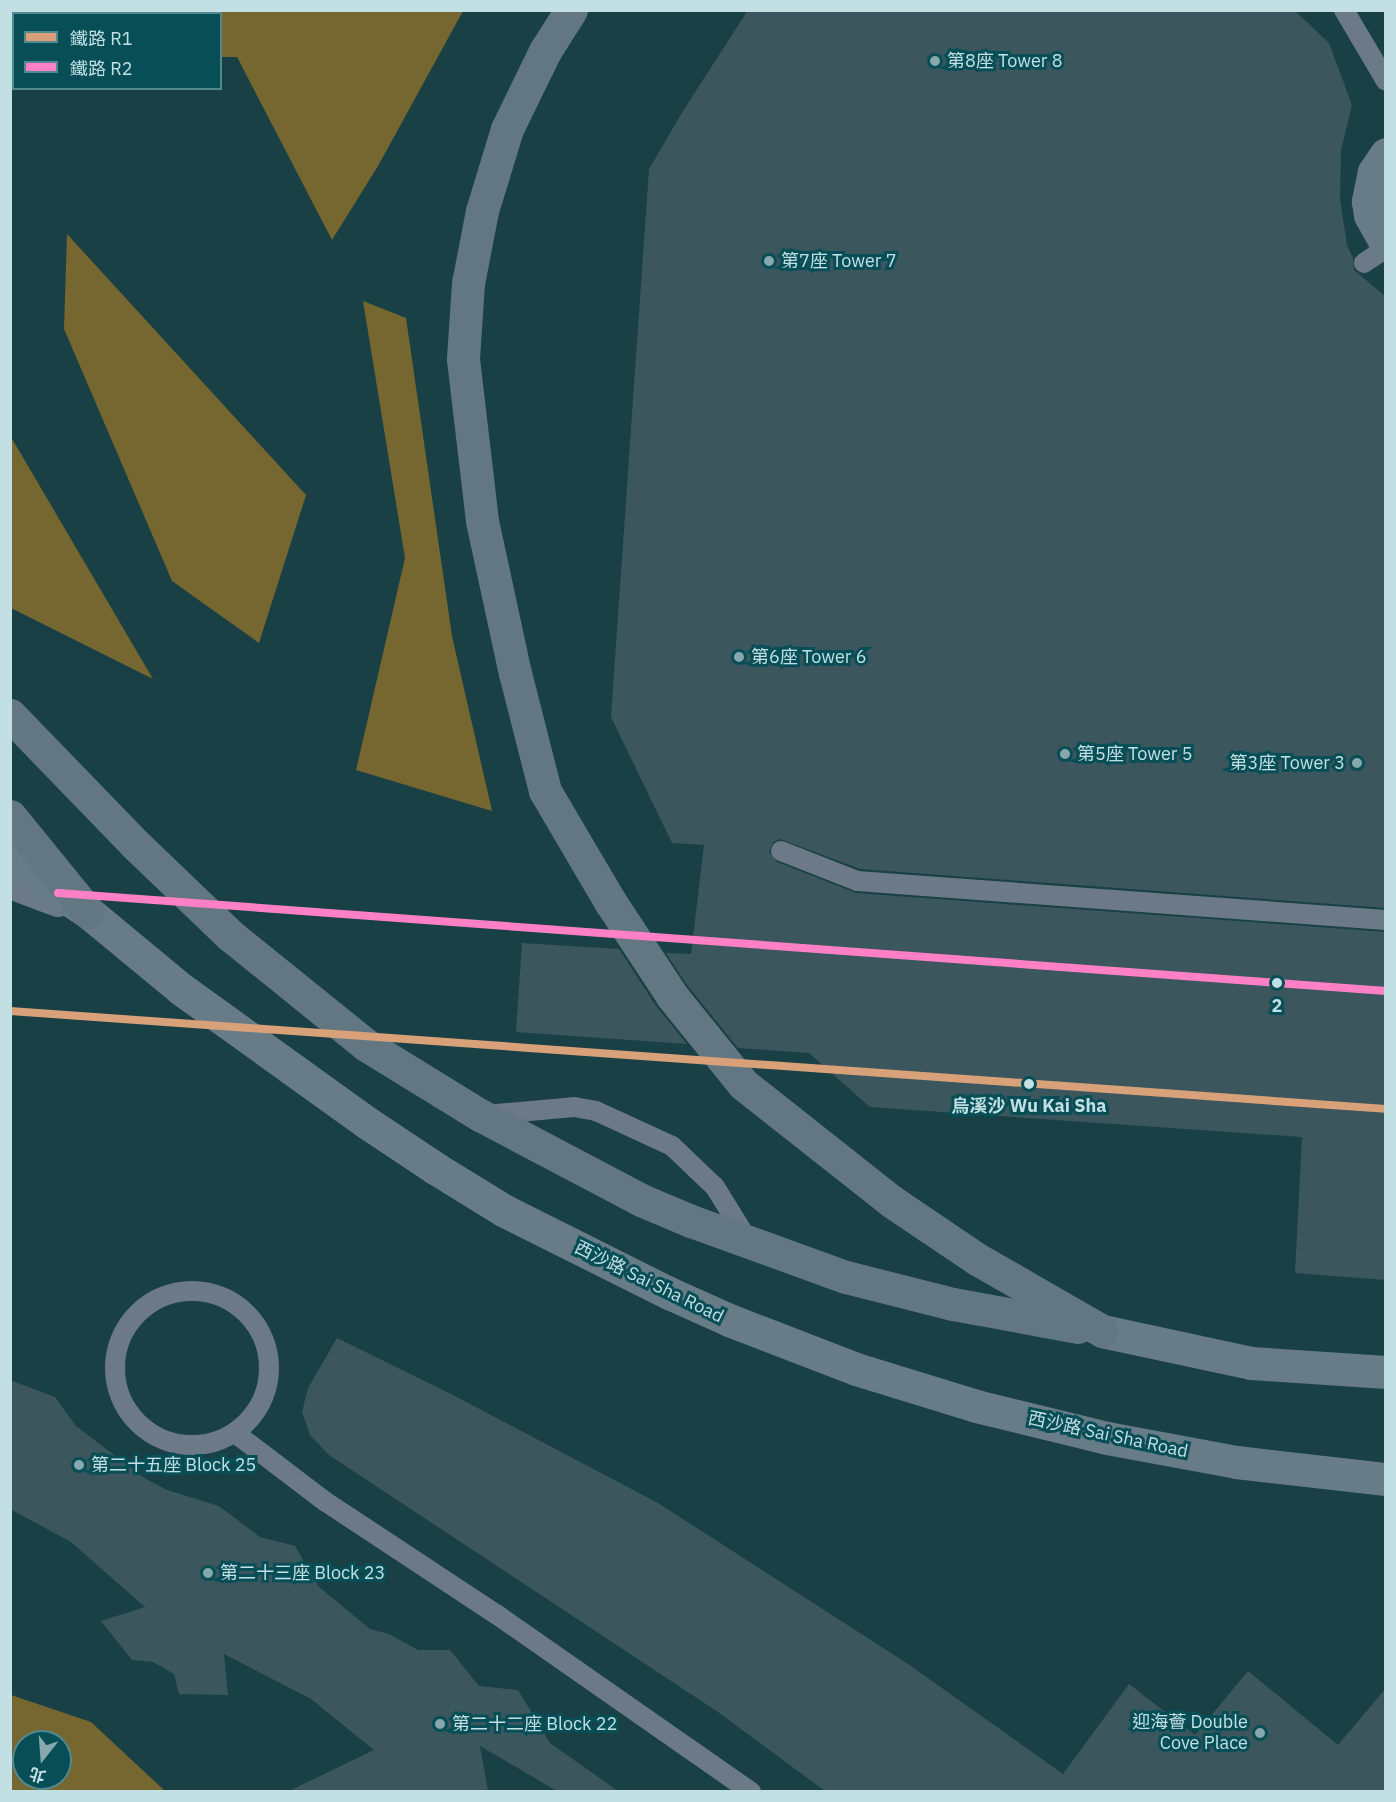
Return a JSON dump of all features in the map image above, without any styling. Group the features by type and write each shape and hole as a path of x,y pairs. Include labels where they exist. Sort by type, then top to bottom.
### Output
{"main road":[{"path":"571,10 545,51 507,129 483,211 468,284 463,359 482,521 514,673 545,792 610,903 672,996 743,1084 891,1201 977,1259 1102,1331"},
{"path":"1375,253 1360,219 1374,172 1386,154"},
{"path":"10,715 137,846 231,936 366,1045 480,1115 641,1200 750,1243 846,1277 953,1304 1102,1331 1251,1363 1386,1372"},
{"path":"10,816 88,912"},
{"name":"西沙路 Sai Sha Road","path":"10,861 88,912 181,989 369,1125 435,1168 503,1210 729,1320 856,1369 1008,1414 1107,1438 1236,1461 1386,1479"}],"street":[{"path":"10,882 88,912"}],"lane":[{"path":"1344,10 1386,81"},
{"path":"1375,253 1386,248"},
{"path":"781,851 857,881 1386,920"},
{"path":"480,1115 574,1107 596,1111 672,1146 715,1187 750,1243"},
{"path":"184,1290 210,1292 234,1302 253,1319 266,1342 270,1367 267,1392 254,1415 235,1433 212,1443 186,1445 162,1439 140,1425 130,1412 116,1382 115,1356 123,1332 138,1311 159,1297 184,1290"},
{"path":"235,1433 326,1502 506,1620 751,1791"}],"shaded area":[{"path":"11,10 463,11 378,166 332,240 237,57 222,57 222,12 12,12 11,49"},
{"path":"67,234 306,495 259,643 172,581 64,329"},
{"path":"363,301 406,318 452,636 492,811 356,770 405,558"},
{"path":"11,437 153,679 11,608"},
{"path":"11,1695 91,1722 165,1791 11,1791"}],"building":[{"path":"748,10 1294,10 1329,43 1352,105 1341,150 1340,199 1347,245 1353,258 1354,270 1386,297 1386,908 860,869 780,839 773,842 769,852 777,862 856,893 1386,932 1386,1280 1295,1273 1302,1137 870,1107 809,1053 738,1048 687,985 666,953 691,954 704,845 672,843 611,717 649,169"},
{"path":"522,943 619,949 656,1006 687,1044 516,1032"},
{"path":"337,1338 449,1393 658,1503 908,1664 1063,1774 1129,1684 1195,1735 1248,1671 1338,1745 1386,1688 1386,1791 825,1791 718,1712 329,1455 310,1435 302,1412 308,1388"},
{"path":"10,1380 55,1397 76,1426 146,1479 167,1490 219,1506 260,1537 295,1546 319,1587 370,1629 389,1634 418,1650 450,1650 479,1686 518,1690 550,1743 618,1791 557,1791 480,1746 488,1791 289,1791 374,1750 311,1699 224,1654 228,1695 179,1694 174,1674 153,1662 132,1660 101,1621 145,1607 71,1542 10,1509"}],"railway":[{"path":"58,893 1374,990"},
{"path":"10,1011 1364,1107"}],"rail line":[{"name":"R2","path":"58,893 1386,991"},
{"name":"R1","path":"10,1011 1386,1109"}],"place":[{"name":"第8座 Tower 8","path":"935,61"},
{"name":"第7座 Tower 7","path":"769,261"},
{"name":"第6座 Tower 6","path":"739,657"},
{"name":"第5座 Tower 5","path":"1065,754"},
{"name":"第3座 Tower 3","path":"1357,763"},
{"name":"2","path":"1277,983"},
{"name":"烏溪沙 Wu Kai Sha","path":"1029,1084"},
{"name":"第二十五座 Block 25","path":"79,1465"},
{"name":"第二十三座 Block 23","path":"208,1573"},
{"name":"第二十二座 Block 22","path":"440,1724"},
{"name":"迎海薈 Double Cove Place","path":"1260,1733"}]}
